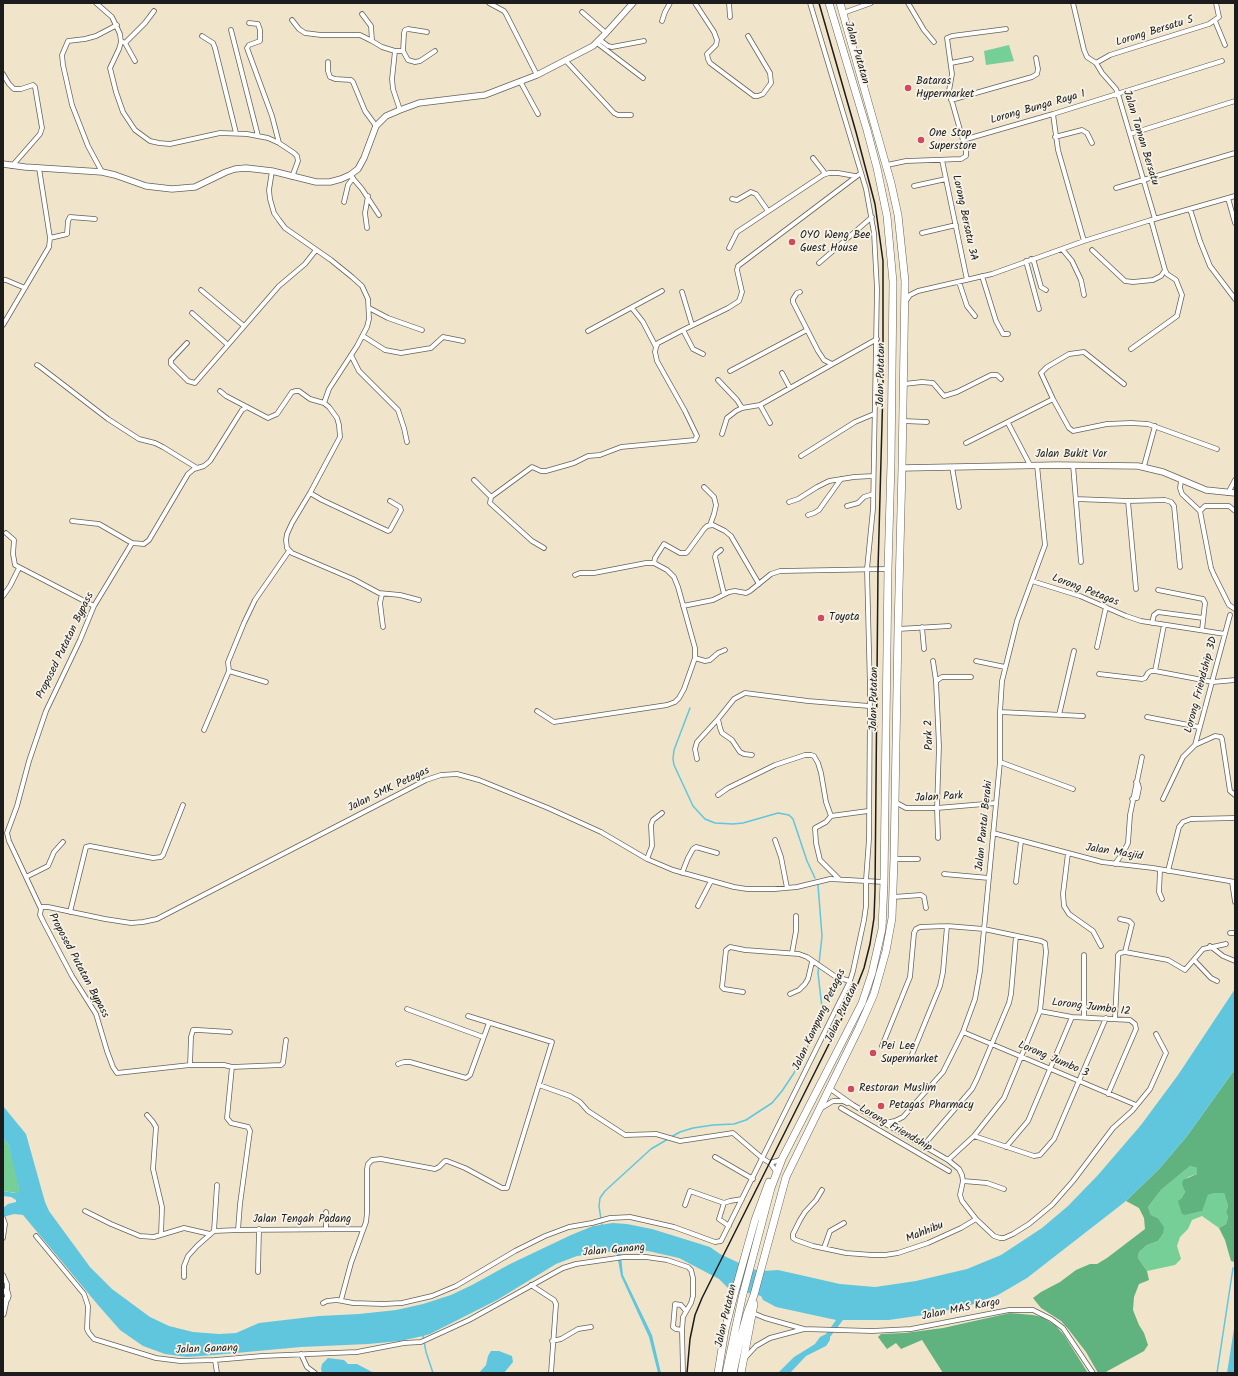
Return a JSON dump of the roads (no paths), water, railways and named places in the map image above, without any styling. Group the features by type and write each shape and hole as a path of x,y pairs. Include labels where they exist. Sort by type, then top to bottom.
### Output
{"highway":[{"name":"Jalan Putatan","path":"733,1373 735,1345 742,1298 758,1221 786,1151 851,1025 866,992 878,950 882,929 894,304 886,208 868,130 829,3"},
{"name":"Jalan Putatan","path":"726,1373 754,1295 786,1177 859,1028 874,994 886,951 892,918 905,281 898,215 887,165 840,3"},
{"path":"836,25 843,14"},
{"path":"891,254 902,252"},
{"path":"891,463 902,465"},
{"path":"888,593 898,592"},
{"path":"718,1373 725,1330 734,1295 758,1221 763,1195 786,1151"},
{"path":"741,1373 753,1313 754,1295"}],"main road":[{"path":"3,164 12,166 102,172 146,186 180,189 195,187 236,169 246,168 272,171 316,182 352,176 364,158 376,126 386,116 419,103 485,95 566,61 582,53 598,41 633,3"},
{"name":"Jalan Bukit Vor","path":"902,465 952,467 1030,465 1144,466 1163,472 1181,481 1206,490 1235,493"},
{"path":"3,1314 5,1301 8,1298 5,1292"}],"street":[{"path":"96,3 112,18 117,25 123,42 135,62"},
{"path":"489,3 504,11 537,74"},
{"path":"662,22 670,3"},
{"path":"695,3 714,32 717,40 716,45 707,54 710,64 754,96 758,96 763,94 771,83 770,73 748,36"},
{"path":"729,3 730,18"},
{"name":"Jalan Kampung Petagas","path":"341,1300 344,1302 377,1305 402,1303 432,1296 456,1286 534,1241 563,1229 607,1219 630,1217 674,1227 718,1242 723,1238 850,981 866,906 869,839 867,569 873,494 877,284 876,251 872,217 861,173 810,3"},
{"path":"843,14 871,3"},
{"path":"908,3 924,30 934,42"},
{"name":"Jalan Taman Bersatu","path":"1073,3 1087,57 1096,63 1102,73 1116,89 1118,94 1144,180 1165,270"},
{"path":"1216,3 1217,19 1225,45"},
{"path":"154,11 145,23 123,42 110,68 123,112 135,130 150,141 159,144 170,144 220,133 236,133 268,138 279,143 297,156 298,161 292,177"},
{"path":"582,12 606,33"},
{"path":"362,14 371,26 372,41"},
{"name":"Lorong Bersatu 5","path":"1096,63 1110,55 1184,33 1217,19"},
{"path":"292,20 299,29 305,33 321,35 360,35 382,47 395,51 404,51"},
{"path":"248,23 258,24 260,30 260,41 249,45 247,48 272,116 279,143"},
{"path":"102,172 88,146 72,105 62,55 68,42 96,36 117,25"},
{"path":"427,32 408,29 405,30 404,51 408,60 415,62 420,61 435,51"},
{"path":"887,165 906,161 962,159 966,156 949,91 952,74 947,38 952,36 1006,29"},
{"path":"231,30 258,136"},
{"path":"202,36 213,42 236,133"},
{"path":"598,41 612,47 644,41"},
{"path":"598,41 643,78"},
{"path":"395,51 393,89 400,110"},
{"path":"951,100 1032,77 1037,74 1038,69 1036,58"},
{"path":"951,64 971,59"},
{"path":"566,61 614,113 618,115 631,115"},
{"name":"Lorong Bunga Raya 1","path":"963,140 1053,114 1222,61"},
{"path":"328,62 330,77 335,79 351,80 353,82 365,111 376,126"},
{"path":"3,74 14,89 21,89 33,85 35,87 42,128 40,134 12,166"},
{"path":"520,81 538,114"},
{"path":"1130,134 1235,101"},
{"path":"1053,114 1055,137 1084,241"},
{"path":"1055,137 1082,130 1087,133 1092,143"},
{"path":"1116,188 1235,152"},
{"path":"813,158 824,172 823,175"},
{"name":"Lorong Bersatu 3A","path":"942,160 967,280"},
{"path":"3,326 49,247 50,238 40,168"},
{"path":"272,171 269,190 270,199 274,213 285,228 331,260 362,286 368,299 369,308 367,327 351,356 329,389 324,403"},
{"path":"729,248 737,232 823,175 838,173 855,176"},
{"path":"544,548 532,541 490,503 491,497 532,467 541,471 546,471 574,463 588,456 600,455 621,447 695,440 697,436 657,361 655,352 656,346 658,343 739,301 742,292 737,270 738,266 855,176 861,173"},
{"path":"344,202 352,176 368,196 379,215"},
{"path":"914,186 946,179"},
{"path":"732,199 737,200 751,192 756,194 768,211"},
{"path":"367,228 364,213 368,196"},
{"path":"905,303 910,295 918,291 992,274 1084,241 1235,196"},
{"path":"1228,198 1235,223"},
{"path":"1190,209 1210,266 1235,299"},
{"path":"820,263 872,217"},
{"path":"50,238 67,234 68,221 70,218 95,220"},
{"path":"922,233 956,226"},
{"path":"1062,249 1072,261 1081,280 1084,295"},
{"path":"187,343 170,363 188,381 195,383 279,286 305,264 316,250"},
{"path":"1092,250 1126,281 1133,282 1153,280 1161,276 1165,270 1176,280 1182,295 1177,316 1131,349"},
{"path":"1032,259 1041,286 1046,290"},
{"path":"1026,261 1039,309"},
{"path":"982,276 996,320 1003,334 1008,334"},
{"path":"3,280 24,288"},
{"path":"905,281 909,289 918,291"},
{"path":"959,282 967,306 975,316"},
{"path":"200,290 244,326"},
{"path":"588,331 662,291"},
{"path":"682,292 692,325"},
{"path":"800,292 793,298 793,302 824,360 832,364"},
{"path":"369,308 388,318 422,330"},
{"path":"632,308 643,322 656,346"},
{"path":"192,313 228,345"},
{"path":"683,330 693,349 703,354"},
{"path":"730,370 807,330"},
{"path":"363,336 386,350 401,353 431,348 443,337 463,341"},
{"path":"722,434 727,418 736,411 742,408 760,405 876,339"},
{"path":"1124,384 1084,352 1069,354 1047,367 1041,373 1053,399 1072,432 1102,425 1124,423 1143,424 1155,426 1217,448"},
{"path":"351,356 359,370 398,410 407,442"},
{"path":"37,365 108,419 140,440 155,443 197,468"},
{"path":"782,373 790,388"},
{"path":"904,384 922,382 933,383 944,396 957,392 991,375 997,375 1001,379"},
{"path":"718,380 737,400 742,408"},
{"path":"220,391 226,396 268,418 274,417 292,392 296,391 299,391 310,399 324,403 334,412 339,425 340,437 287,534 286,544 289,551 353,579 382,594 400,595 419,600"},
{"path":"966,443 1053,399"},
{"path":"760,405 770,423"},
{"path":"72,521 99,524 132,543 144,544 149,540 188,474 197,468 204,466 210,461 242,410 247,407"},
{"path":"801,456 855,422 874,414"},
{"path":"903,421 927,422"},
{"path":"1008,423 1030,465"},
{"path":"1144,466 1155,426"},
{"name":"Jalan Pantai Berahi","path":"884,1123 895,1121 903,1117 943,1072 972,1010 976,992 984,928 1000,762 1001,688 1017,621 1045,545 1037,465"},
{"path":"1073,465 1081,562"},
{"path":"952,467 959,507"},
{"path":"789,502 798,499 824,483 841,479 873,476"},
{"path":"808,515 819,510 841,479"},
{"path":"474,480 491,497"},
{"path":"1228,493 1235,480"},
{"path":"1181,481 1180,488 1182,494 1200,511 1212,572 1229,605 1235,609"},
{"path":"654,563 655,558 664,544 680,553 686,553 704,529 710,525 716,505 714,497 704,487"},
{"path":"310,493 388,531 401,510 400,507 390,501"},
{"path":"847,506 858,503 867,496 873,494"},
{"path":"1076,499 1128,501 1165,500 1171,502 1173,504 1180,567"},
{"path":"1128,501 1136,589"},
{"path":"1200,511 1203,507 1211,506 1229,506 1235,510"},
{"path":"710,525 717,526 731,536 759,584"},
{"path":"6,533 14,540 13,558 15,565 94,606"},
{"name":"Proposed Putatan Bypass","path":"132,543 94,606 80,640 43,717 24,777 18,806 7,833 11,846 40,909 42,919 72,976 96,1014 107,1051 117,1073 190,1065 232,1067 282,1065 286,1040"},
{"path":"721,550 715,557 724,594"},
{"path":"204,730 229,671 228,662 251,609 289,551"},
{"path":"538,711 554,722 667,705 675,702 679,698 684,689 695,658 696,651 684,606 674,577 667,570 654,563 594,573 580,573 575,575"},
{"path":"3,596 19,568"},
{"path":"684,606 713,600 724,594 735,591 746,593 753,590 771,574 780,571 888,569"},
{"name":"Lorong Petagas","path":"1032,581 1080,596 1131,618 1152,623 1225,634"},
{"path":"1158,590 1203,599 1205,603 1202,630"},
{"path":"382,594 380,603 383,627"},
{"path":"1097,647 1106,607"},
{"path":"1152,623 1154,615 1158,612 1203,618"},
{"name":"Lorong Friendship 3D","path":"1164,800 1183,757 1195,745 1230,615"},
{"path":"1155,671 1164,625"},
{"path":"898,629 949,626"},
{"path":"922,627 924,649"},
{"path":"695,658 705,661 710,660 718,653 725,650"},
{"path":"1059,715 1074,650"},
{"name":"Park 2","path":"933,660 936,681 939,746 937,808 938,838"},
{"path":"976,661 1005,668"},
{"path":"229,671 266,682"},
{"path":"1099,674 1142,679 1145,678 1151,671 1155,671 1213,682 1235,680"},
{"path":"936,681 942,677 971,677"},
{"path":"697,759 695,749 697,742 734,699 745,693 808,701 869,706"},
{"path":"1000,712 1083,716"},
{"path":"1148,717 1199,727"},
{"path":"718,719 722,733 732,740 740,752 752,755"},
{"path":"1195,745 1215,736 1221,737 1230,791 1235,795"},
{"path":"718,795 728,788 775,765 811,754 818,763 826,802 831,816"},
{"path":"1116,864 1128,843 1132,799 1138,796 1139,788 1136,782 1142,757"},
{"path":"1000,762 1073,789"},
{"name":"Jalan SMK Petagas","path":"40,909 42,907 48,907 131,923 158,919 426,780 442,775 457,774 479,780 548,808 601,832 647,859 682,873 734,887 747,889 787,888 822,880 839,879 884,882"},
{"name":"Jalan Park","path":"895,802 906,808 937,808 996,803"},
{"path":"70,912 86,847 90,846 154,858 161,857 183,805"},
{"name":"Jalan Park","path":"895,814 906,808"},
{"path":"839,879 820,860 816,843 816,828 826,822 831,816 868,811"},
{"path":"647,859 652,846 651,825 653,820 662,813"},
{"path":"1168,871 1179,827 1183,822 1191,819 1235,818"},
{"name":"Jalan Masjid","path":"993,833 1116,864 1234,882"},
{"path":"775,840 787,888"},
{"path":"1016,882 1021,841"},
{"path":"26,878 48,866 54,852 63,842"},
{"path":"682,873 693,848 696,847 717,853"},
{"path":"1068,853 1063,894 1064,906 1069,914 1093,931 1100,946"},
{"path":"894,859 918,859"},
{"path":"1160,870 1159,892 1162,899"},
{"path":"944,874 988,878"},
{"path":"698,906 711,881"},
{"path":"1234,882 1235,902"},
{"path":"893,897 924,896 926,908"},
{"path":"792,953 796,931 796,916"},
{"path":"1120,919 1129,921 1132,924 1125,952"},
{"path":"911,1057 940,986 943,972 946,926"},
{"path":"882,1046 910,977 915,930 920,927 946,926 984,928 1016,936 1008,1008 972,1089 922,1146"},
{"name":"Lorong Friendship","path":"940,1165 974,1136 1001,1103 1040,1011 1046,945 1041,941 1016,936"},
{"path":"1115,1019 1118,955 1125,952 1168,960 1183,970 1187,968 1203,949 1210,946 1226,944"},
{"path":"1210,946 1223,956 1235,961"},
{"path":"743,992 724,989 722,987 726,950 730,947 763,952 792,953 803,956 836,977 850,981"},
{"path":"1084,955 1084,1017"},
{"path":"1194,960 1211,978 1217,981"},
{"path":"790,994 799,990 805,984 808,979 812,962"},
{"path":"407,1009 483,1037"},
{"name":"Lorong Jumbo 12","path":"1040,1011 1072,1017 1130,1020 1135,1024 1136,1026 1108,1094"},
{"path":"468,1016 552,1042 539,1085 570,1096 622,1134 650,1134 683,1140 733,1132 762,1158 770,1162 775,1170"},
{"path":"1006,1147 1028,1122 1072,1017"},
{"path":"974,1136 1034,1156 1040,1155 1054,1139 1106,1018"},
{"path":"398,1064 410,1062 466,1078 470,1075 489,1023"},
{"path":"190,1065 191,1037 193,1030 230,1032"},
{"name":"Lorong Jumbo 3","path":"963,1032 1136,1105"},
{"path":"829,1088 853,1105 946,1159 961,1172 963,1181 960,1195 962,1201 976,1220 994,1236 1000,1238 1013,1234 1030,1224 1052,1205 1096,1153 1113,1128 1128,1116 1150,1089 1166,1053 1156,1034"},
{"name":"Jalan Tengah Padang","path":"232,1067 227,1118 231,1123 248,1127 250,1131 238,1230 363,1229 367,1213 367,1169 368,1164 372,1160 381,1159 435,1169 443,1162 448,1161 465,1168 502,1188 506,1188 539,1085"},
{"path":"818,1110 833,1101 843,1101 853,1105"},
{"name":"Lorong Friendship","path":"841,1108 950,1171"},
{"path":"147,1115 156,1127 153,1169 162,1207 161,1235"},
{"path":"714,1157 753,1178"},
{"path":"770,1162 780,1160"},
{"path":"963,1181 987,1183 1004,1190"},
{"path":"214,1231 217,1185"},
{"name":"Mahhibu","path":"822,1190 816,1200 805,1212 792,1236 796,1240 824,1248 864,1255 891,1254 924,1245 976,1220"},
{"path":"684,1204 690,1191 724,1203 742,1199"},
{"path":"724,1203 719,1219 729,1226"},
{"path":"85,1211 134,1234 148,1237 161,1235 184,1228 210,1234"},
{"path":"326,1212 326,1229"},
{"path":"3,1218 6,1224 3,1238"},
{"path":"824,1248 830,1231 844,1223"},
{"path":"258,1272 259,1229"},
{"path":"323,1303 331,1300 341,1300 351,1263 363,1229"},
{"path":"184,1277 184,1266 188,1256 210,1234 214,1231 238,1230"},
{"name":"Jalan Ganang","path":"36,1236 84,1294 88,1306 88,1329 89,1333 94,1339 156,1358 180,1361 357,1352 423,1341 469,1320 563,1268 576,1264 613,1258 659,1258 682,1265 688,1268 692,1274 693,1290 691,1303 683,1317 683,1373"},
{"path":"3,1277 7,1284 5,1292"},
{"path":"531,1285 556,1302 550,1373"},
{"path":"682,1330 674,1329 673,1327 675,1304 681,1305 686,1311"},
{"name":"Jalan MAS Kargo","path":"743,1362 756,1346 765,1341 781,1334 804,1329 872,1331 911,1328 1009,1310 1033,1310 1051,1319 1063,1328 1093,1373"},
{"name":"Jalan MAS Kargo","path":"753,1313 804,1329"},
{"path":"552,1341 561,1339 578,1329 591,1327"},
{"path":"301,1354 307,1367 315,1373"},
{"path":"215,1360 217,1373"}],"water":[{"path":"1235,989 1235,1069 1187,1136 1159,1169 1126,1201 1027,1278 998,1295 968,1306 930,1314 889,1320 843,1320 830,1337 830,1340 826,1346 806,1356 790,1373 778,1373 794,1357 815,1344 820,1337 826,1334 836,1320 776,1307 763,1300 761,1296 729,1289 719,1279 679,1258 648,1251 629,1249 623,1250 621,1255 623,1275 652,1335 661,1373 658,1373 649,1337 621,1276 615,1251 577,1256 556,1264 497,1300 430,1334 423,1336 400,1341 368,1344 301,1347 187,1357 165,1354 143,1346 120,1330 23,1215 14,1214 3,1217 3,1208 8,1204 16,1202 16,1200 11,1197 3,1196 3,1191 15,1193 19,1192 19,1189 9,1146 3,1138 3,1106 26,1134 45,1202 49,1211 90,1267 112,1289 150,1317 169,1326 193,1332 219,1334 236,1333 259,1323 319,1316 396,1310 423,1304 451,1295 510,1264 571,1235 593,1226 613,1223 652,1229 710,1247 720,1254 752,1269 762,1271 778,1270 840,1284 875,1287 916,1281 967,1269 1001,1255 1042,1228 1068,1206 1098,1175 1141,1125 1178,1075"},
{"path":"1235,1322 1235,1373 1227,1373"},
{"path":"491,1351 499,1351 512,1356 513,1362 504,1373 479,1373 486,1365"},
{"path":"328,1358 344,1360 348,1364 357,1364 374,1373 322,1373 322,1364"}],"waterway":[{"path":"690,708 674,750 673,759 674,765 693,806 705,819 715,823 743,823 778,813 789,815 793,819 807,861 815,878"},
{"path":"671,1137 680,1132 693,1128 734,1124 746,1120 772,1103 794,1073 819,1024 822,1008 818,973 822,936 818,885"},
{"path":"602,1226 599,1206 600,1198 605,1191 651,1149 668,1139"},
{"path":"1217,1373 1233,1268"},
{"path":"423,1336 426,1352 433,1373"}],"railway":[{"path":"687,1373 690,1339 695,1315 702,1298 853,996 864,968 874,918 878,569 883,387 883,261 875,204 819,3"}],"place":[{"name":"Bataras Hypermarket","path":"908,88"},
{"name":"One Stop Superstore","path":"921,140"},
{"name":"OYO Weng Bee Guest House","path":"792,242"},
{"name":"Toyota","path":"821,618"},
{"name":"Pei Lee Supermarket","path":"873,1053"},
{"name":"Restoran Muslim","path":"851,1089"},
{"name":"Petagas Pharmacy","path":"881,1106"}]}
